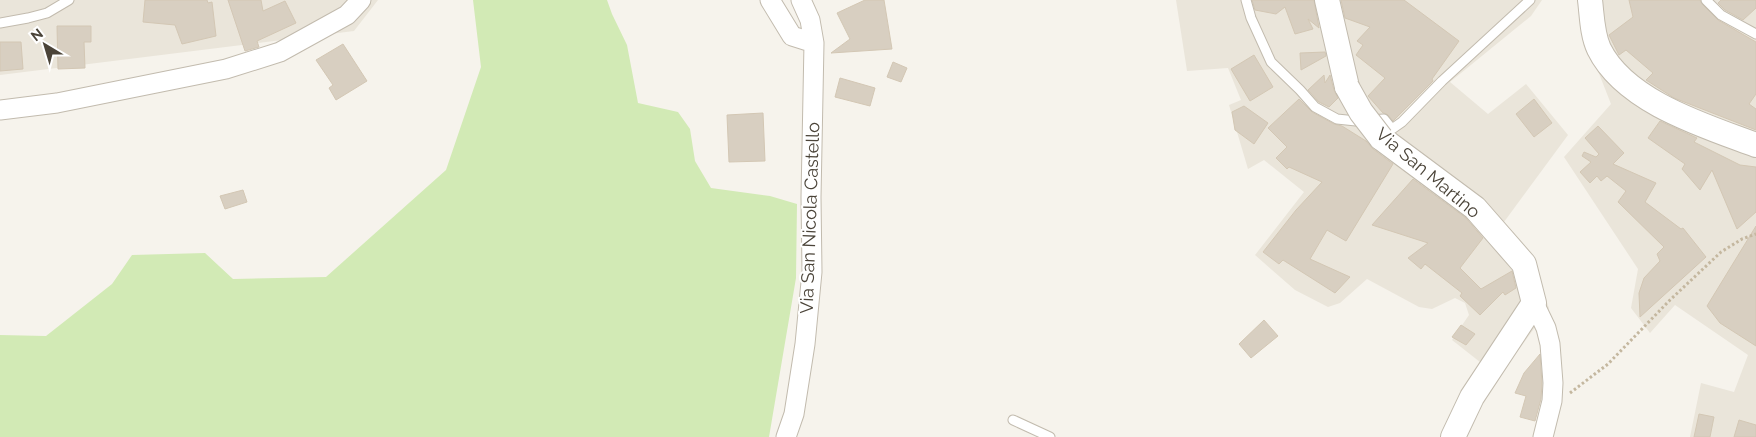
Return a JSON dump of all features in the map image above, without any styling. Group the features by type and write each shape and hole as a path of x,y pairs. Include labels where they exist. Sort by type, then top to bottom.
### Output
{"street":[{"path":"0,110 57,103 226,69 280,52 347,14 361,0"},
{"path":"770,0 792,36 814,43"},
{"name":"Via San Nicola Castello","path":"786,437 794,414 805,344 812,272 811,197 814,43 810,20 801,0"},
{"name":"Via San Martino","path":"1327,0 1347,87 1360,112 1381,138 1475,208 1524,264 1534,303"},
{"path":"1590,0 1594,35 1599,49 1609,64 1638,92 1680,116 1756,145"},
{"path":"1534,303 1546,328 1550,344 1553,383 1550,408 1543,437"},
{"path":"1453,437 1472,397 1534,303"}],"lane":[{"path":"0,23 47,13 69,0"},
{"path":"1246,0 1251,18 1271,62 1315,107 1337,118 1362,121 1384,119 1392,129 1470,54 1530,0"},
{"path":"1706,0 1721,15 1756,34"},
{"path":"1014,420 1050,437"}],"path":[{"path":"1550,408 1608,364 1670,300 1721,252 1742,239 1756,234"}],"shaded area":[{"path":"0,0 378,0 354,31 0,75"},
{"path":"1176,0 1542,0 1531,16 1450,82 1488,114 1526,84 1568,135 1504,222 1531,259 1549,308 1499,377 1452,340 1469,315 1465,303 1455,298 1432,309 1419,307 1367,279 1340,303 1328,307 1295,290 1255,255 1304,192 1264,160 1248,169 1229,105 1241,100 1228,68 1187,71"},
{"path":"1581,0 1756,0 1756,437 1690,437 1701,383 1734,392 1748,355 1675,305 1650,333 1631,308 1638,269 1564,157 1611,104 1587,43"}],"green space":[{"path":"473,0 607,0 627,45 638,103 678,112 690,129 695,161 711,188 770,196 797,204 796,278 769,437 0,437 0,335 46,336 112,284 132,255 205,253 233,279 326,277 446,170 481,67"}],"building":[{"path":"145,0 207,0 208,3 212,2 216,36 182,44 175,25 143,22"},
{"path":"228,0 261,0 263,11 285,1 296,23 257,41 259,47 245,51"},
{"path":"865,0 884,0 892,49 831,53 850,39 837,13"},
{"path":"1252,0 1314,0 1319,28 1308,19 1313,29 1295,34 1285,7 1276,14 1255,10"},
{"path":"1341,0 1404,0 1459,41 1432,79 1433,81 1393,121 1368,96 1385,78 1356,55 1363,45 1357,41 1370,27 1345,18"},
{"path":"1629,0 1700,0 1718,20 1756,42 1756,94 1749,104 1756,109 1756,130 1674,98 1646,80 1653,73 1626,50 1619,55 1609,35 1633,17"},
{"path":"1721,0 1756,0 1756,8 1743,20 1725,10 1718,3"},
{"path":"57,26 91,26 91,42 84,42 85,68 58,69"},
{"path":"0,42 21,42 23,69 0,71"},
{"path":"343,44 367,81 336,100 329,88 333,85 316,60"},
{"path":"1325,52 1326,56 1301,70 1300,53"},
{"path":"1254,55 1273,87 1250,101 1231,69"},
{"path":"893,62 907,68 901,82 887,77"},
{"path":"1324,75 1325,83 1330,75 1338,98 1329,107 1319,102 1308,90"},
{"path":"840,78 875,88 870,106 835,97"},
{"path":"1299,99 1312,112 1334,124 1342,126 1366,141 1373,149 1393,164 1346,241 1327,230 1310,259 1350,277 1335,293 1283,260 1279,264 1263,252 1296,210 1322,182 1289,167 1287,169 1276,158 1287,147 1268,128"},
{"path":"1534,99 1552,123 1534,137 1516,114"},
{"path":"1244,106 1268,123 1254,144 1235,130 1232,112"},
{"path":"763,113 765,161 729,162 727,115"},
{"path":"1660,121 1697,138 1694,142 1740,165 1756,167 1756,212 1737,229 1712,170 1700,190 1682,169 1685,164 1648,138"},
{"path":"1598,126 1624,153 1613,164 1656,183 1645,202 1681,229 1683,228 1706,257 1640,317 1639,293 1644,278 1660,261 1657,254 1664,247 1618,202 1626,191 1607,176 1601,181 1597,176 1590,183 1580,172 1591,162 1582,156 1584,152 1596,157 1599,154 1585,138"},
{"path":"1413,179 1466,218 1483,238 1460,268 1481,289 1512,271 1516,288 1505,295 1503,292 1480,315 1460,296 1462,293 1425,264 1421,269 1408,258 1428,243 1372,225"},
{"path":"243,190 247,202 225,209 220,196"},
{"path":"1756,226 1756,346 1720,323 1707,306"},
{"path":"1264,320 1278,336 1251,358 1239,344"},
{"path":"1461,325 1475,334 1466,345 1452,337"},
{"path":"1540,354 1541,399 1535,421 1520,417 1526,396 1515,393 1524,373"},
{"path":"1699,414 1714,417 1710,437 1694,437"},
{"path":"1739,420 1756,425 1756,437 1734,437"}]}
